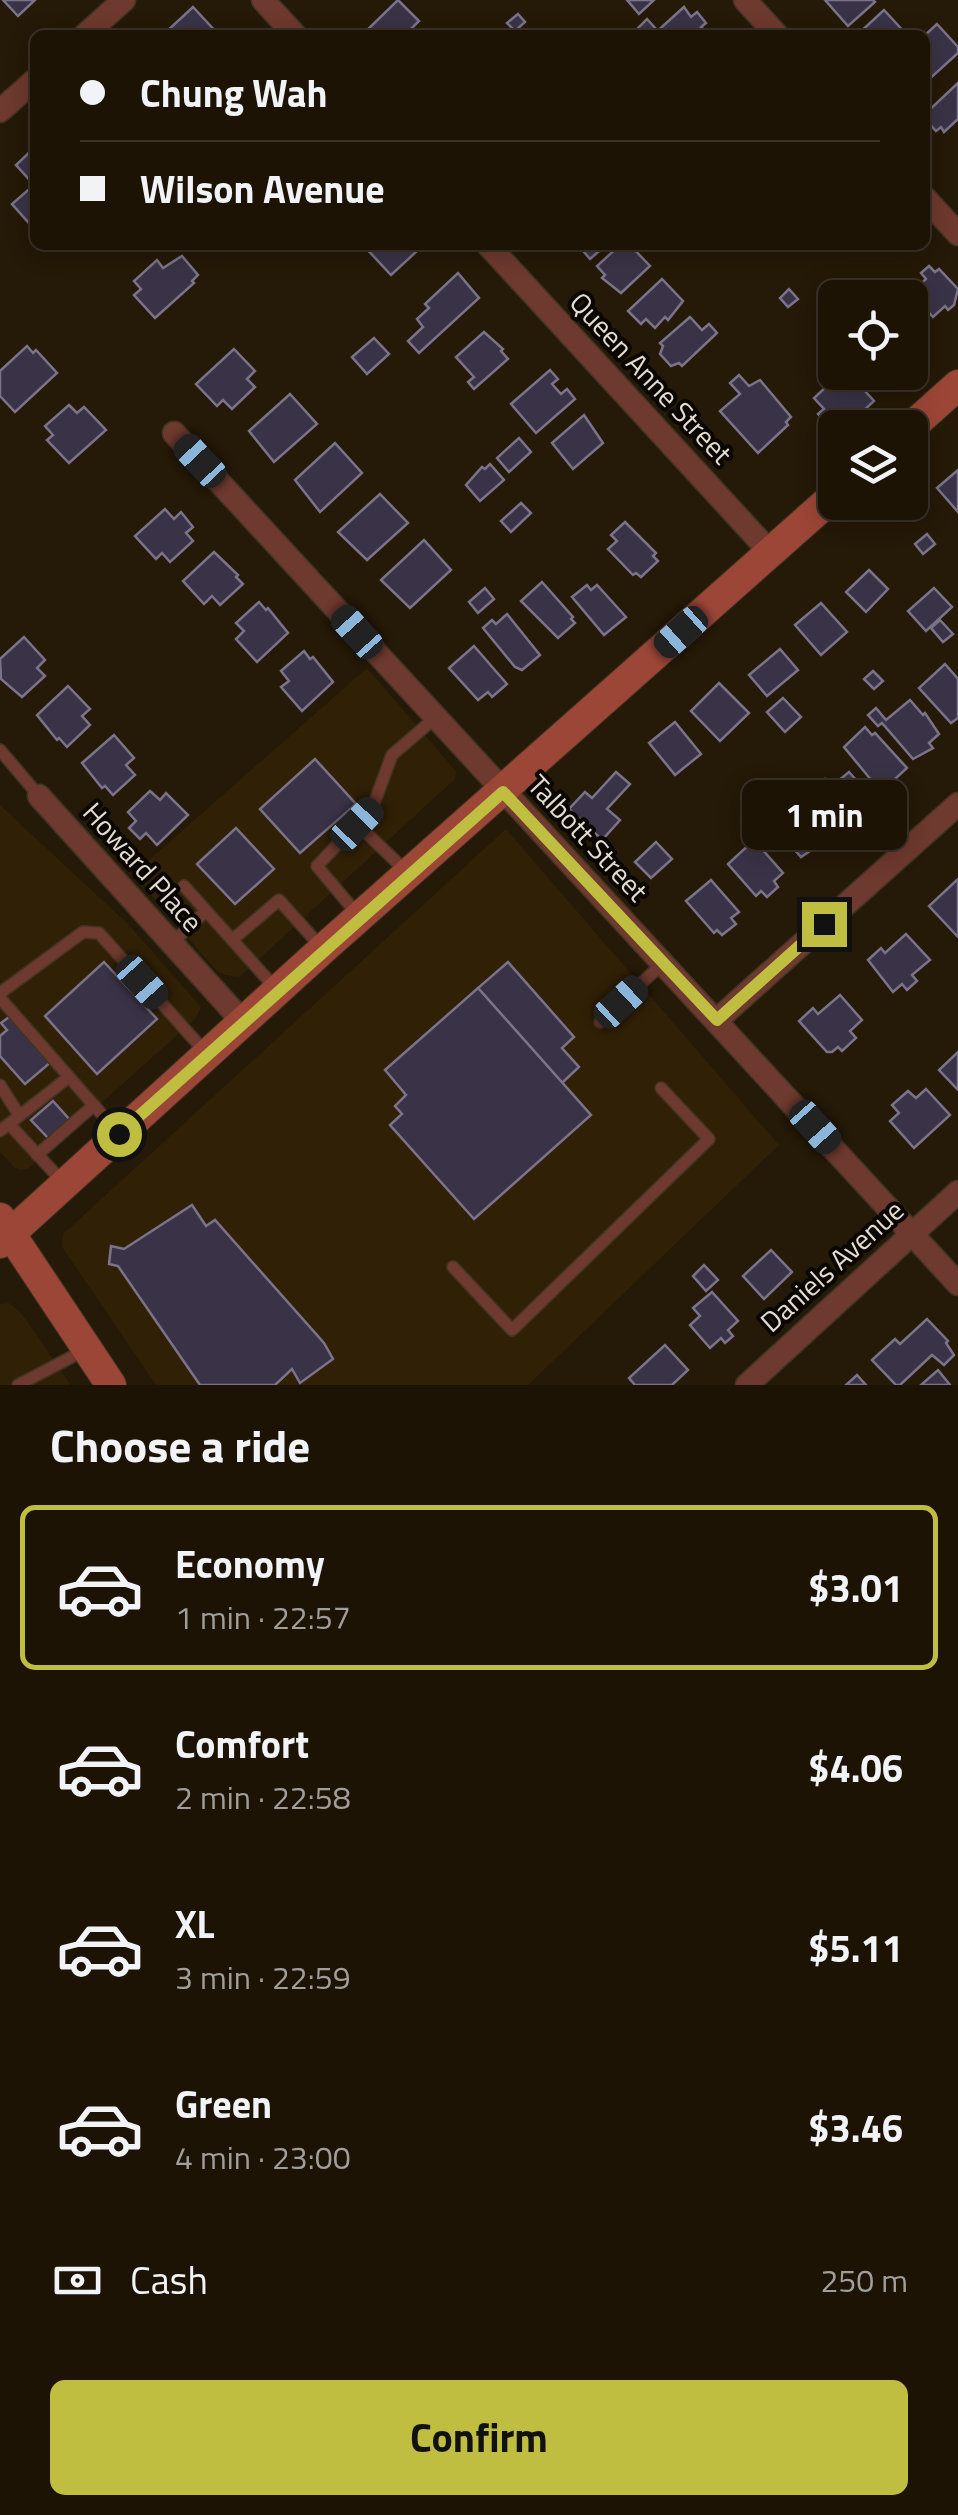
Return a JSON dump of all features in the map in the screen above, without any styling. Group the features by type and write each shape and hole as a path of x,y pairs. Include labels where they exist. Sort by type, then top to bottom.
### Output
{"main road":[{"path":"928,412 958,385"},
{"path":"112,1385 4,1232 64,1184 818,510"}],"street":[{"path":"91,30 124,0"},
{"path":"262,0 290,30"},
{"path":"745,0 772,30"},
{"path":"0,111 30,84"},
{"path":"930,203 958,234"},
{"name":"Queen Anne Street","path":"493,250 770,552"},
{"name":"Talbott Street","path":"174,432 958,1284"},
{"name":"Howard Place","path":"39,796 243,1022"},
{"path":"717,1020 958,804"},
{"name":"Daniels Avenue","path":"747,1385 958,1192"}],"lane":[{"path":"361,918 317,866 372,808 392,755 435,718"},
{"name":"Howard Place","path":"0,750 39,796"},
{"path":"357,824 409,874"},
{"path":"184,886 279,991"},
{"path":"232,940 279,900 323,949"},
{"path":"172,943 206,911"},
{"path":"119,1134 0,995 83,932 99,933 207,1055"},
{"path":"600,1022 664,963"},
{"path":"7,1123 69,1077"},
{"path":"0,1084 7,1123 64,1184"},
{"path":"453,1267 512,1330 709,1139 662,1088"},
{"path":"37,1155 94,1105"},
{"path":"18,1385 87,1348"}],"shaded area":[{"path":"367,668 456,771 455,779 245,972 239,977 224,975 133,874"},
{"path":"0,805 129,925 201,1007 195,1019 28,1169 21,1170 0,1152"},
{"path":"506,829 779,1145 528,1385 156,1385 62,1247 63,1234"},
{"path":"9,1303 22,1314 71,1385 0,1385 0,1304"}],"building":[{"path":"3,0 35,0 18,16"},
{"path":"398,0 419,21 410,30 367,30"},
{"path":"627,0 654,0 639,14"},
{"path":"825,0 873,0 875,2 848,26"},
{"path":"193,7 214,30 168,30"},
{"path":"684,7 691,17 697,12 706,23 701,27 704,30 659,30"},
{"path":"884,10 902,30 862,30"},
{"path":"518,14 525,22 516,30 507,23"},
{"path":"647,19 656,29 638,30"},
{"path":"937,24 958,47 958,53 930,78 930,30"},
{"path":"958,83 958,119 944,132 930,124 930,109"},
{"path":"30,152 30,181 16,165"},
{"path":"30,188 30,224 12,204"},
{"path":"368,250 417,251 391,275"},
{"path":"582,250 600,250 590,259"},
{"path":"615,250 635,250 650,266 621,293 602,278 605,275 597,266"},
{"path":"182,256 198,275 155,318 134,295 141,289 134,281 157,260 163,268"},
{"path":"929,266 935,272 939,269 958,289 954,305 948,310 945,306 933,317 928,312 928,280 921,273"},
{"path":"458,273 479,298 419,353 408,341 423,327 417,319 429,308 425,304"},
{"path":"662,279 683,301 668,320 665,317 655,328 646,319 641,324 628,311"},
{"path":"789,289 798,299 788,307 780,298"},
{"path":"690,317 702,330 709,324 717,333 682,366 671,366 660,354 660,343"},
{"path":"484,332 508,359 474,389 468,382 474,377 456,357"},
{"path":"374,338 389,354 367,374 352,357"},
{"path":"27,346 33,353 36,350 57,373 15,412 0,396 0,371"},
{"path":"234,349 255,371 247,379 255,387 232,409 223,400 217,406 196,384"},
{"path":"550,370 558,379 552,384 561,394 567,389 575,399 536,433 511,404"},
{"path":"739,375 749,386 760,380 791,417 788,425 758,453 720,411 740,394 730,383"},
{"path":"823,390 864,390 874,401 864,410 823,410 814,398"},
{"path":"290,394 317,424 274,462 249,431"},
{"path":"69,405 77,413 84,407 106,430 69,463 47,440 53,435 45,426"},
{"path":"584,415 603,443 573,469 552,443"},
{"path":"519,438 531,452 509,472 497,458"},
{"path":"335,443 362,473 320,512 295,480"},
{"path":"490,464 504,480 480,501 466,485 482,467"},
{"path":"958,470 958,512 937,488"},
{"path":"380,494 408,523 367,560 338,532"},
{"path":"521,503 531,513 511,532 501,521"},
{"path":"165,509 174,519 181,512 193,527 186,533 193,541 170,562 162,553 156,559 135,536"},
{"path":"625,522 656,553 653,556 658,561 641,577 633,575 608,549 617,541 611,535"},
{"path":"927,534 935,544 923,554 915,544"},
{"path":"424,540 451,570 410,608 381,580"},
{"path":"214,552 243,584 220,605 212,596 204,604 183,581"},
{"path":"869,570 888,589 866,612 846,592"},
{"path":"542,582 575,623 558,638 521,601"},
{"path":"587,585 591,590 597,585 626,617 604,635 572,597"},
{"path":"485,588 494,599 478,613 469,602"},
{"path":"934,588 952,607 926,631 908,611"},
{"path":"259,602 288,633 257,662 236,639 244,631 236,623"},
{"path":"821,603 847,632 821,655 795,625"},
{"path":"507,614 540,655 522,670 515,667 483,628 492,620 496,624"},
{"path":"940,620 953,634 943,642 931,628"},
{"path":"24,637 45,660 37,668 45,676 22,697 1,679 0,659"},
{"path":"474,646 507,684 492,697 488,692 478,700 449,668"},
{"path":"780,649 798,670 767,696 749,675"},
{"path":"304,651 333,682 302,711 281,687 289,681 281,671"},
{"path":"945,664 958,679 958,718 951,723 919,688"},
{"path":"873,671 883,681 874,689 864,679"},
{"path":"719,683 749,713 720,741 691,711"},
{"path":"68,686 90,709 82,716 90,725 67,747 37,715"},
{"path":"783,698 801,717 785,732 767,712"},
{"path":"910,700 939,734 929,743 933,748 913,759 882,723 878,726 868,715 876,708 886,720"},
{"path":"675,722 701,754 675,775 649,743"},
{"path":"865,727 907,768 881,792 844,747"},
{"path":"114,735 134,758 126,765 135,775 113,795 105,786 102,788 82,763"},
{"path":"315,759 356,804 300,853 260,809"},
{"path":"616,772 630,784 607,809 620,820 602,840 569,809 585,792 592,798"},
{"path":"849,772 874,800 846,824 815,787 825,779 831,787"},
{"path":"150,791 160,800 166,793 188,815 157,845 146,833 140,839 129,828 136,821 128,812"},
{"path":"793,793 800,800 803,797 832,829 822,838 825,841 801,857 786,840 793,833 775,809"},
{"path":"236,828 274,869 235,904 197,864"},
{"path":"754,840 783,873 774,881 778,887 767,897 761,891 756,896 728,864"},
{"path":"656,842 672,859 651,878 635,862"},
{"path":"958,879 958,937 929,906"},
{"path":"711,880 739,912 731,918 736,924 722,935 717,930 714,933 686,901"},
{"path":"906,934 930,960 912,975 917,981 907,990 902,984 893,992 868,960 881,948 885,953"},
{"path":"104,962 157,1019 97,1074 45,1016"},
{"path":"508,962 574,1037 562,1048 579,1067 562,1083 478,988"},
{"path":"478,988 591,1115 474,1219 390,1125 402,1114 395,1106 406,1095 385,1070"},
{"path":"840,995 862,1020 850,1031 856,1038 842,1051 838,1047 827,1052 799,1021 813,1008 818,1014"},
{"path":"9,1017 51,1062 25,1084 0,1056 0,1036 7,1030 1,1023"},
{"path":"958,1052 958,1090 939,1070"},
{"path":"926,1089 950,1115 914,1148 890,1121 899,1113 892,1105 908,1091 916,1098"},
{"path":"53,1101 70,1120 49,1139 31,1120"},
{"path":"192,1205 206,1226 215,1220 324,1343 333,1359 300,1383 292,1369 275,1385 200,1385 118,1266 109,1264 111,1246 124,1249"},
{"path":"771,1250 792,1272 764,1299 743,1276"},
{"path":"704,1265 718,1280 706,1291 693,1276"},
{"path":"712,1292 738,1321 728,1330 733,1336 725,1343 721,1338 710,1348 690,1325 700,1316 693,1308"},
{"path":"927,1319 948,1341 954,1355 944,1365 932,1355 896,1385 872,1360 895,1339 900,1344"},
{"path":"665,1345 688,1370 672,1385 635,1385 629,1378"},
{"path":"938,1370 950,1385 921,1385"},
{"path":"857,1375 866,1385 846,1385"}],"route":[{"path":"119,1134 503,792 717,1020 824,924"}]}
